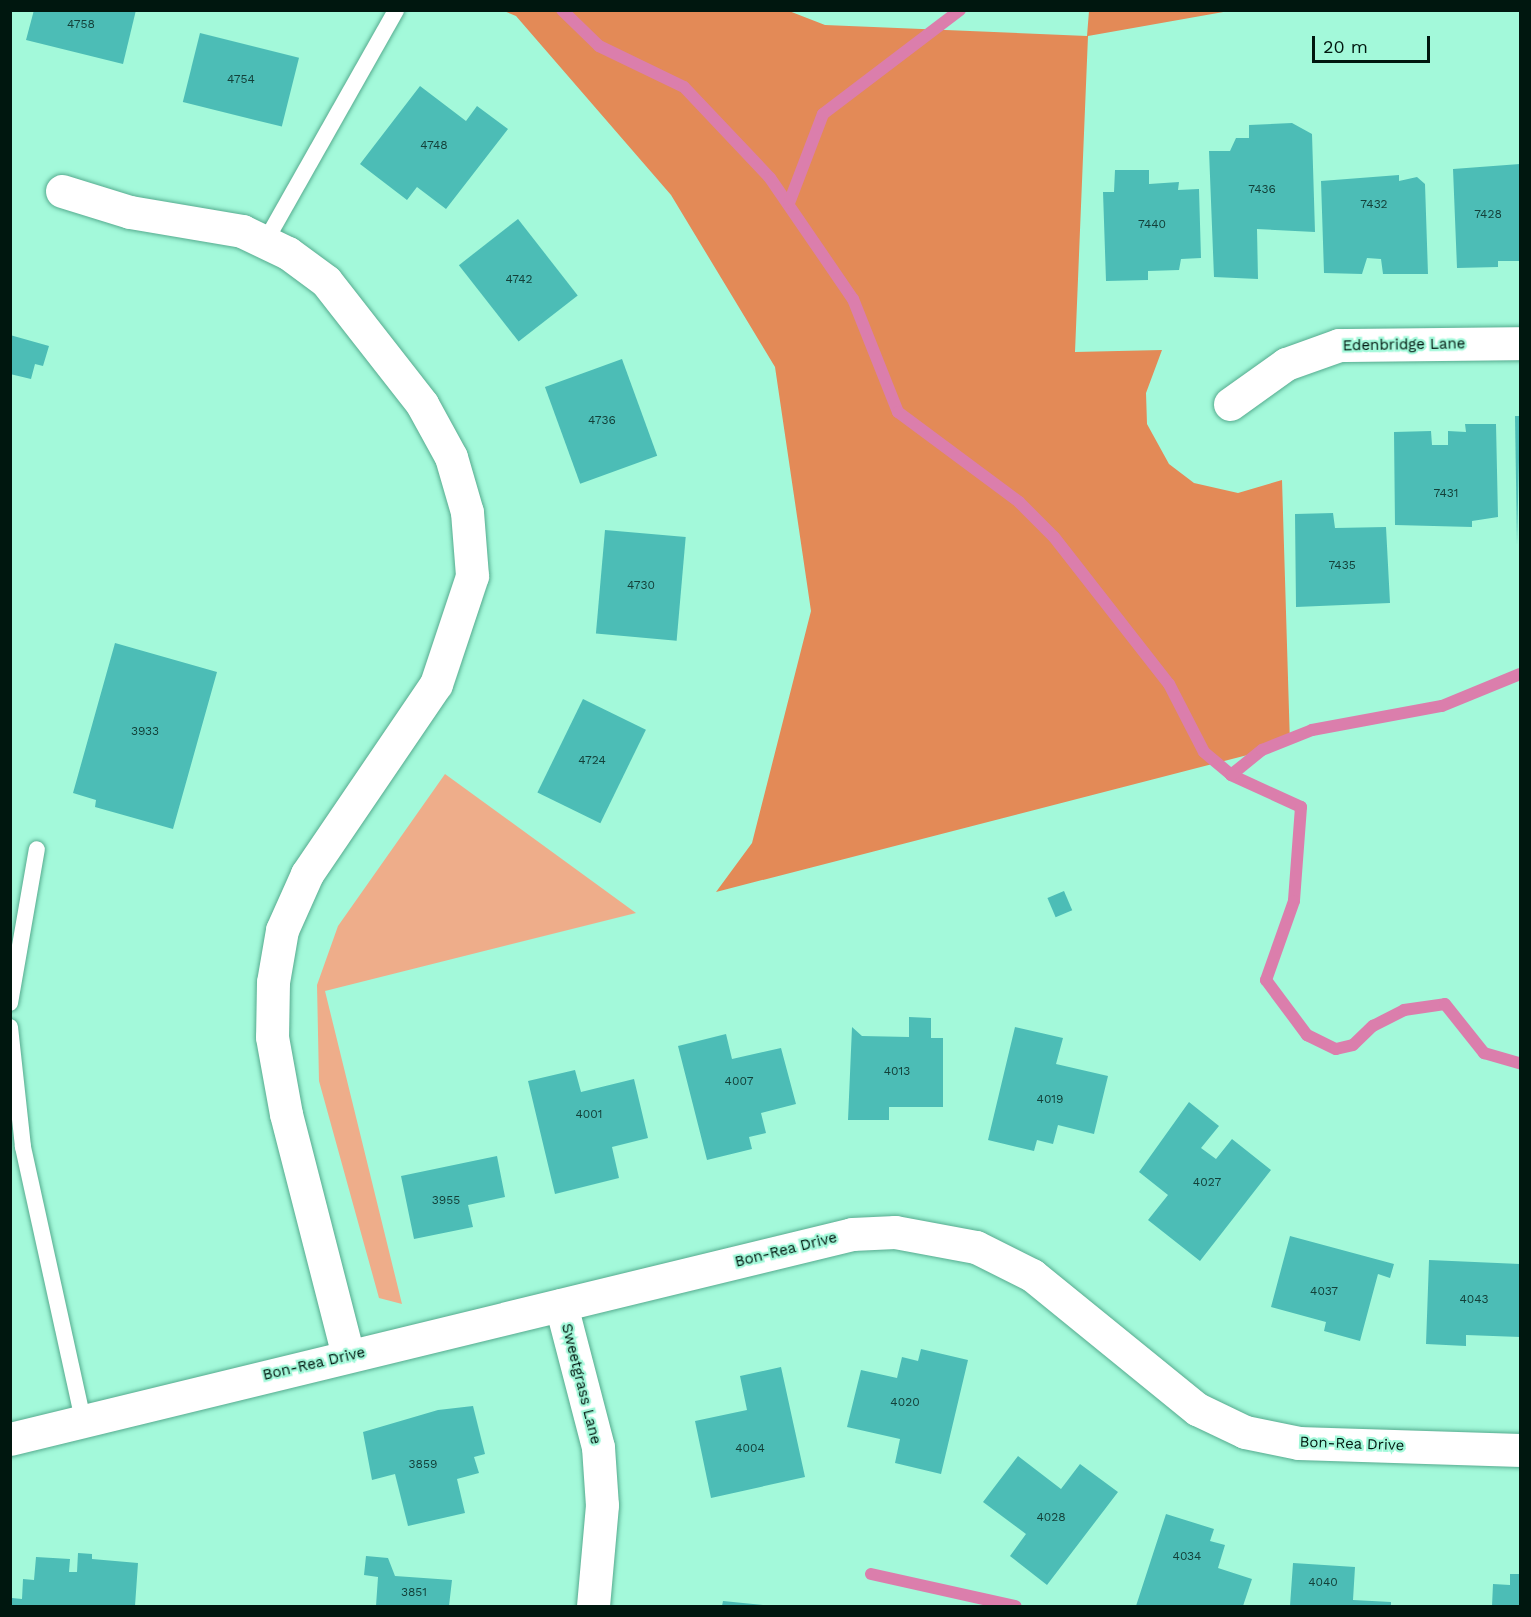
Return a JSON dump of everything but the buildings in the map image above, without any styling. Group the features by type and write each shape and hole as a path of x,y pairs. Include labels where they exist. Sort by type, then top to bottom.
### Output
{"street":[{"path":"62,192 130,212 242,231 265,242 326,281 422,404 451,457 467,512 472,576 436,684 307,874 282,930 273,982 272,1037 286,1114 348,1355"},
{"name":"Edenbridge Lane","path":"1230,404 1286,364 1339,345 1521,343"},
{"name":"Bon-Rea Drive","path":"10,1439 852,1234 936,1237 976,1247 1032,1275 1197,1409 1245,1432 1299,1443 1521,1450"},
{"name":"Sweetgrass Lane","path":"561,1305 598,1447 602,1505 593,1606"}],"lane":[{"path":"265,242 396,10"},
{"path":"10,1003 37,849"},
{"path":"10,1027 15,1102 57,1318 83,1420"}],"shaded area":[{"path":"504,11 789,11 825,25 1087,36 1089,11 1229,11 1088,36 1075,352 1162,350 1146,393 1147,424 1169,464 1194,483 1238,493 1282,480 1290,744 716,892 752,843 811,611 775,367 671,195 516,16"},
{"path":"445,774 636,913 325,991 402,1304 379,1298 319,1081 317,985 338,926"}],"waterway":[{"path":"562,10 599,46 684,87 770,178 853,299 898,412 1019,502 1054,537 1169,684 1204,752 1231,775 1301,807 1294,901 1266,980 1307,1035 1336,1049 1353,1045 1373,1026 1404,1010 1445,1004 1484,1053 1520,1063"},
{"path":"789,203 823,114 960,10"},
{"path":"1231,775 1262,750 1312,730 1442,706 1520,674"},
{"path":"871,1574 1015,1606"}]}
